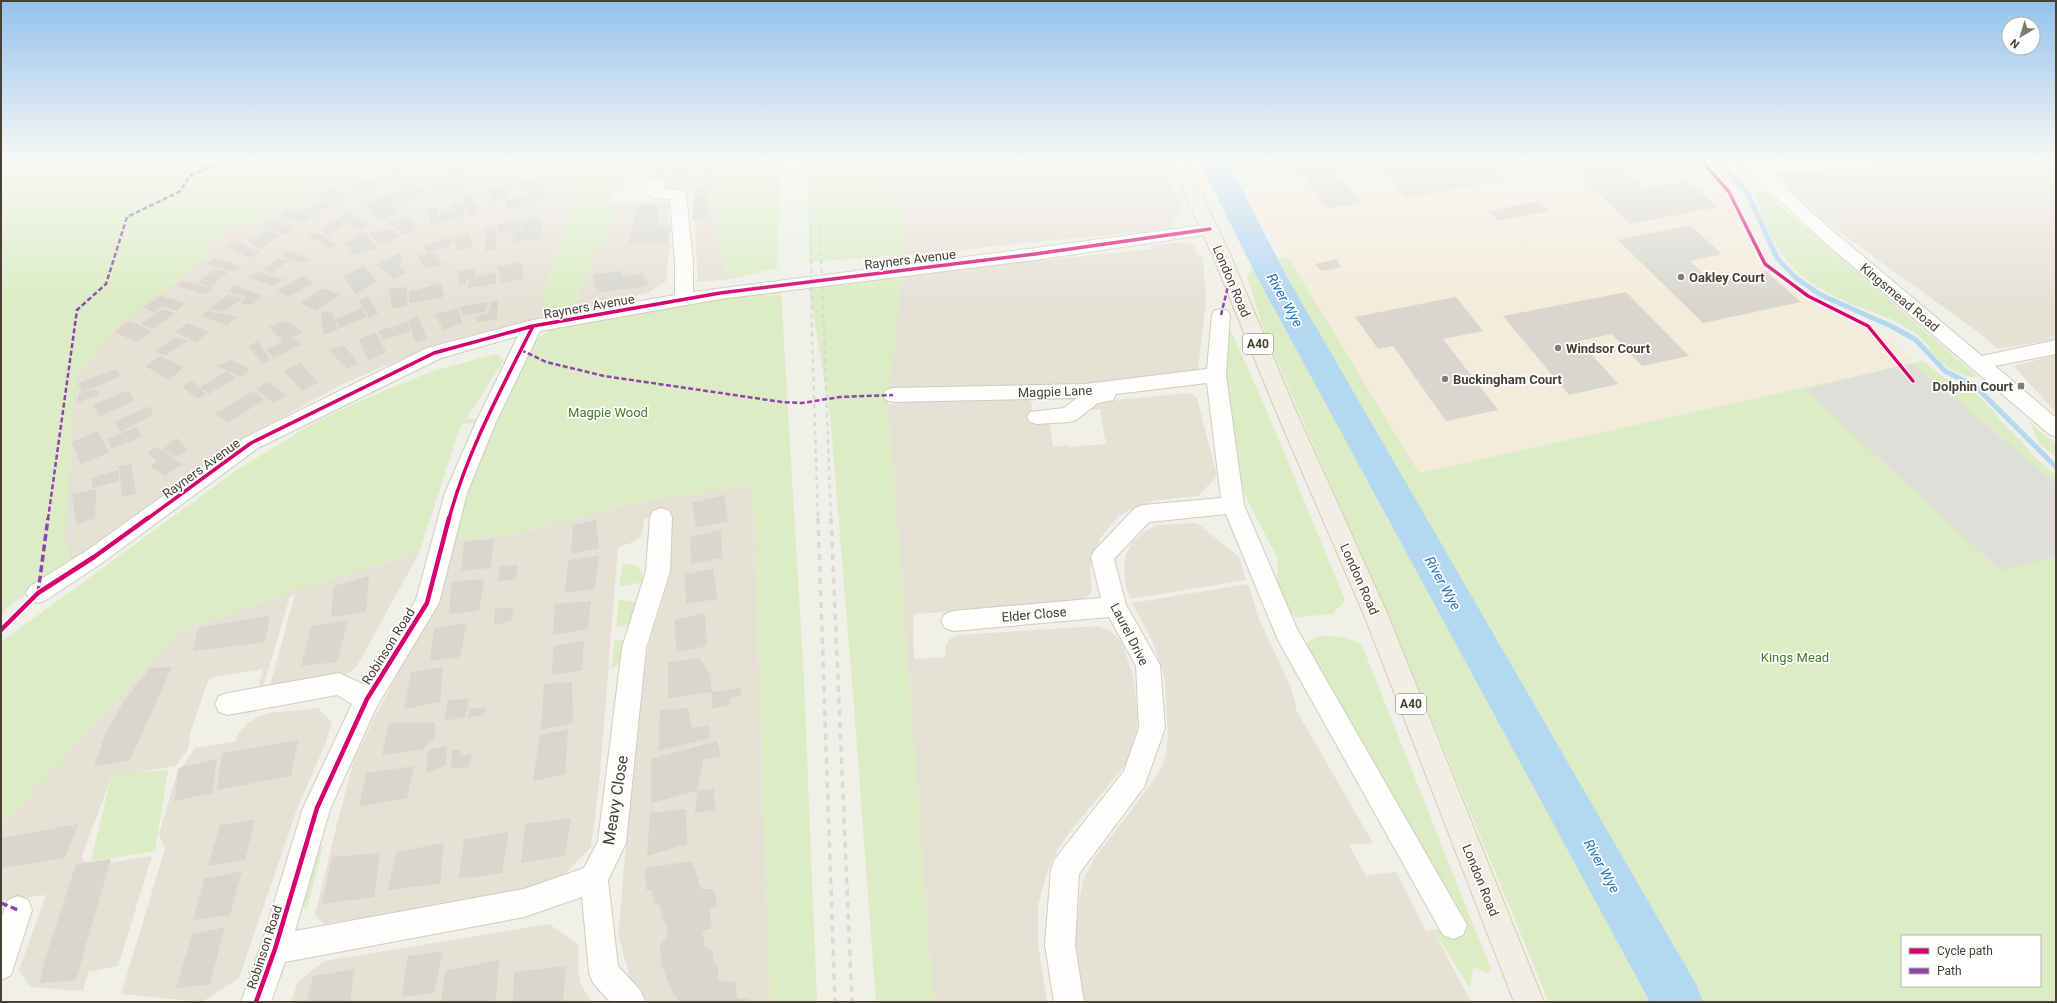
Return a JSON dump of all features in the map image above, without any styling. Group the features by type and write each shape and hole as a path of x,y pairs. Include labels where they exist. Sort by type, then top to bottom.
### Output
{"main road":[{"name":"London Road","path":"1200,208 1285,409 1376,615 1529,1002"}],"street":[{"path":"679,208 684,262 684,298"},
{"name":"Kingsmead Road","path":"1797,208 2056,429"},
{"name":"Rayners Avenue","path":"38,593 94,557 251,444 434,353 533,326 684,298 1035,254 1210,229"},
{"name":"London Road","path":"1221,315 1216,379 1233,505 1287,633 1453,925"},
{"name":"Robinson Road","path":"256,1002 275,949 317,808 367,699 427,602 456,493 486,422 533,326"},
{"path":"1979,363 2056,347"},
{"path":"1037,417 1069,415 1092,397 1216,379"},
{"name":"Magpie Lane","path":"893,395 1085,391 1216,379"},
{"name":"Laurel Drive","path":"1069,1002 1060,945 1065,869 1135,778 1152,728 1148,666 1115,607 1102,557 1143,514 1233,505"},
{"name":"Meavy Close","path":"594,879 612,843 634,648 658,571 661,516"},
{"name":"Elder Close","path":"953,621 1115,607"},
{"path":"228,704 339,684 367,699"},
{"path":"275,949 524,903 594,879 604,972 630,1002"},
{"path":"1,965 18,910"}],"shaded area":[{"path":"169,208 668,208 670,244 666,281 648,293 483,332 413,354 340,385 237,443 72,562 64,540 80,301"},
{"path":"694,208 713,208 720,256 731,279 698,282"},
{"path":"902,208 1181,208 1170,229 905,255"},
{"path":"1254,208 1739,208 1740,216 1760,264 1782,284 1830,313 1887,338 1915,362 1419,473 1288,257 1271,238"},
{"path":"1811,208 2056,208 2056,339 1998,349 1978,332 1830,225"},
{"path":"1185,242 1186,244 1195,245 1196,253 1203,258 1206,300 1198,370 1187,375 1164,380 888,395 902,275 1151,249 1151,245"},
{"path":"2056,355 2056,413 2014,366"},
{"path":"1912,363 2056,484 2056,557 2000,570 1805,390"},
{"path":"1191,393 1197,398 1217,476 1198,496 1152,501 1129,510 1118,517 1101,537 1094,551 1090,571 1092,586 1091,592 1084,600 991,609 913,614 914,659 945,657 945,646 950,639 959,635 1097,626 1110,630 1122,643 1133,675 1138,715 1135,747 1127,763 1068,834 1057,851 1047,872 1038,905 1038,945 1047,1002 933,1002 888,405 934,399 1030,396 1035,425 1050,424 1053,447 1068,445 1068,447 1106,444 1100,409 1086,410 1092,402"},
{"path":"751,484 754,520 770,1002 648,1002 633,988 618,935 638,714 648,647 669,578 672,515 644,519 643,532 639,538 631,543 618,547 600,774 591,847 553,886 324,924 315,915 354,760 426,620 454,541 525,532 643,501 702,493"},
{"path":"1197,523 1239,557 1246,580 1131,599 1127,592 1124,570 1126,554 1132,543 1144,532 1158,525"},
{"path":"419,553 358,664 353,670 341,677 270,686 295,594 290,596 263,688 261,688 259,684 263,669 214,677 208,681 190,733 188,749 176,766 112,776 81,858 89,866 152,856 118,966 88,972 83,991 30,987 19,970 46,895 1,901 1,825 180,632 297,589"},
{"path":"1248,584 1259,619 1289,683 1295,701 1296,710 1373,843 1349,845 1366,876 1396,872 1426,931 1433,930 1471,1002 1084,1002 1074,941 1076,919 1083,880 1095,857 1161,769 1166,754 1168,736 1165,680 1152,640 1132,603"},
{"path":"318,708 332,722 326,742 297,809 239,978 202,1002 121,994 165,849 159,834 177,774 195,748 236,741 237,735 246,725 257,717 270,713"},
{"path":"549,924 579,945 578,968 581,984 591,1002 291,1002 298,982 324,961"}],"green space":[{"path":"1,208 279,208 240,226 233,225 200,246 211,255 118,325 75,380 65,540 72,562 5,609 1,617"},
{"path":"572,208 616,208 605,248 594,249 587,286 580,287 575,310 545,308 542,294"},
{"path":"713,208 780,208 777,268 731,279 720,256"},
{"path":"809,208 902,208 905,255 809,262"},
{"path":"1760,208 1783,208 1978,377 1961,374 1945,365 1936,357 1919,336 1903,325 1837,297 1818,287 1802,276 1779,250"},
{"name":"Kings Mead","path":"1288,257 1419,473 1923,361 1944,378 1975,393 2023,442 2034,457 2056,475 2056,1002 1694,1002 1267,262"},
{"path":"1252,268 1660,1002 1549,1002 1424,701 1263,328 1247,276"},
{"path":"902,275 888,405 933,1002 876,1002 830,414 808,283"},
{"name":"Magpie Wood","path":"781,292 804,681 817,1002 770,1002 754,520 751,484 702,493 643,501 525,532 454,541 488,423 461,424 419,553 297,589 180,632 1,825 1,642 237,470 312,424 362,400 433,371 496,354 504,360 466,419 493,419 537,339 556,326 705,300"},
{"path":"1227,322 1269,416 1345,600 1333,614 1297,617 1285,609 1277,591 1278,559 1244,494 1223,410"},
{"path":"2030,422 2056,445 2056,457 2039,444"},
{"path":"623,564 635,565 642,570 643,582 619,587"},
{"path":"619,599 639,603 631,624 616,627"},
{"path":"1320,636 1344,637 1362,645 1491,969 1488,973 1473,967 1470,988 1433,930 1458,927 1302,650 1310,640"},
{"path":"615,639 626,641 618,665 611,668"},
{"path":"168,770 155,851 91,861 112,774"},
{"path":"323,846 307,909 298,905 314,847"}],"building":[{"path":"290,208 311,218 303,223 282,214"},
{"path":"308,208 329,208 312,217 301,211"},
{"path":"367,208 384,208 394,208 398,211 380,221"},
{"path":"436,208 441,223 432,225 427,209"},
{"path":"452,208 462,208 465,216 443,222 440,215 453,210"},
{"path":"466,208 477,208 479,212 469,216"},
{"path":"637,208 659,208 657,227 672,228 666,244 629,244"},
{"path":"693,208 707,208 707,218 692,219"},
{"path":"1504,208 1546,208 1549,211 1498,221 1488,211"},
{"path":"1614,208 1714,208 1631,224"},
{"path":"348,212 368,223 358,231 338,217"},
{"path":"409,216 417,229 403,235 390,222"},
{"path":"541,218 541,237 515,243 512,234 523,231 524,220"},
{"path":"271,220 293,228 285,235 261,225"},
{"path":"338,220 346,224 327,236 319,230"},
{"path":"523,221 521,230 499,234 498,225"},
{"name":"Oakley Court","path":"1690,225 1722,254 1690,261 1712,282 1766,271 1801,302 1703,323 1618,240"},
{"path":"496,227 496,249 485,251 486,228"},
{"path":"394,229 400,237 379,245 369,233"},
{"path":"267,230 279,235 261,249 248,242"},
{"path":"468,231 473,246 459,251 452,237"},
{"path":"318,232 337,245 331,249 308,236"},
{"path":"364,232 378,248 356,255 344,244"},
{"path":"450,238 453,245 427,253 424,245"},
{"path":"234,240 260,252 251,258 225,246"},
{"path":"287,251 309,258 304,263 281,256"},
{"path":"435,251 442,264 425,269 418,256"},
{"path":"399,253 403,260 398,264 407,272 394,279 376,265"},
{"path":"213,258 243,266 234,272 208,265"},
{"path":"278,258 290,260 272,273 262,270"},
{"path":"1336,259 1342,267 1321,271 1315,264"},
{"path":"521,262 524,279 501,283 498,267"},
{"path":"364,266 377,281 356,294 343,276"},
{"path":"215,269 228,272 210,288 198,282"},
{"path":"475,269 475,277 467,279 466,284 459,285 457,271"},
{"path":"621,271 623,276 643,273 649,286 602,292 595,287 593,274"},
{"path":"257,272 283,279 272,286 248,277"},
{"path":"496,272 496,284 468,288 469,279"},
{"path":"302,276 313,283 289,297 277,291"},
{"path":"182,281 212,288 205,294 177,286"},
{"path":"441,283 444,297 410,303 409,292"},
{"path":"234,285 262,295 252,305 241,303 246,297 228,292"},
{"path":"406,287 408,305 393,309 388,289"},
{"path":"322,288 340,295 316,311 301,303"},
{"name":"Windsor Court","path":"1626,292 1689,356 1642,366 1612,334 1580,341 1618,384 1569,395 1503,316"},
{"path":"228,295 243,298 223,312 210,309"},
{"path":"161,296 185,303 177,311 163,306 153,312 144,307"},
{"path":"368,296 378,314 369,318 359,300"},
{"name":"Buckingham Court","path":"1456,297 1483,331 1443,339 1498,410 1446,421 1393,346 1378,349 1355,317"},
{"path":"498,301 497,319 477,322 476,316 488,313 491,302"},
{"path":"488,302 485,312 463,316 459,307"},
{"path":"362,308 366,317 339,328 336,319"},
{"path":"458,308 463,323 443,330 435,314"},
{"path":"162,309 175,313 153,329 141,324"},
{"path":"208,311 237,317 227,325 200,316"},
{"path":"332,311 338,330 323,335 321,313"},
{"path":"418,316 427,339 416,343 408,320"},
{"path":"130,321 152,331 137,342 114,332"},
{"path":"286,321 303,332 283,342 269,327"},
{"path":"408,322 410,331 383,340 378,331"},
{"path":"188,323 209,332 196,342 175,332"},
{"path":"376,332 386,352 368,361 359,339"},
{"path":"176,337 188,341 165,356 154,351"},
{"path":"293,338 301,344 274,358 266,349"},
{"path":"258,341 270,360 263,364 248,346"},
{"path":"344,345 358,363 347,369 329,350"},
{"path":"160,356 184,367 169,380 145,366"},
{"path":"231,360 250,369 241,377 217,366"},
{"path":"301,363 318,383 302,391 284,371"},
{"path":"116,369 121,376 82,393 78,383"},
{"path":"227,371 235,378 209,394 200,387"},
{"path":"192,381 206,394 198,399 182,387"},
{"path":"267,382 287,395 274,403 256,389"},
{"path":"96,389 99,395 77,403 79,394"},
{"path":"129,390 134,401 100,416 93,405"},
{"path":"253,391 264,400 228,423 215,414"},
{"path":"150,406 153,415 120,432 114,422"},
{"path":"137,427 141,437 112,449 107,439"},
{"path":"98,431 109,452 81,465 72,442"},
{"path":"177,438 188,450 176,457 163,449"},
{"path":"157,447 183,464 165,476 150,466 157,461 147,453"},
{"path":"131,464 136,494 122,497 119,466"},
{"path":"118,470 119,481 93,488 91,478"},
{"path":"96,489 95,518 76,525 72,494"},
{"path":"724,495 728,521 696,528 692,503"},
{"path":"596,520 599,548 571,554 573,525"},
{"path":"721,530 722,558 691,564 690,537"},
{"path":"494,539 490,568 461,571 464,542"},
{"path":"599,556 595,589 565,593 568,560"},
{"path":"518,565 516,579 498,582 499,567"},
{"path":"713,569 718,599 686,604 685,574"},
{"path":"369,576 366,612 331,617 334,586"},
{"path":"484,579 479,611 449,614 451,582"},
{"path":"591,601 588,629 553,635 555,604"},
{"path":"514,607 511,621 494,625 495,609"},
{"path":"705,613 707,646 677,652 674,620"},
{"path":"270,615 265,642 193,651 198,628"},
{"path":"348,620 337,662 301,666 311,626"},
{"path":"467,623 460,657 430,661 434,628"},
{"path":"584,641 582,670 552,675 553,646"},
{"path":"699,658 710,674 712,692 668,698 668,662"},
{"path":"172,667 130,760 94,767 106,732 124,701 150,668"},
{"path":"443,667 440,702 404,709 411,672"},
{"path":"572,682 573,723 541,730 544,684"},
{"path":"740,688 741,695 731,698 728,705 712,709 712,692"},
{"path":"469,699 465,717 444,721 448,700"},
{"path":"486,707 484,715 468,718 469,709"},
{"path":"688,708 692,728 709,725 710,738 658,751 660,710"},
{"path":"435,722 435,738 422,750 382,755 389,723"},
{"path":"568,729 565,774 533,781 540,735"},
{"path":"298,740 291,776 217,790 222,753"},
{"path":"717,741 721,757 703,760 697,791 651,803 651,759"},
{"path":"447,746 446,765 426,773 428,750"},
{"path":"460,749 460,756 472,755 468,767 451,769 452,751"},
{"path":"217,759 212,793 175,801 178,768"},
{"path":"414,766 407,798 359,807 366,773"},
{"path":"714,789 715,810 695,813 697,791"},
{"path":"686,809 687,844 647,856 650,813"},
{"path":"571,818 565,856 521,863 525,824"},
{"path":"255,820 245,860 208,866 220,825"},
{"path":"78,824 65,858 1,868 2,838"},
{"path":"509,831 502,873 459,879 464,840"},
{"path":"444,843 440,884 388,890 396,852"},
{"path":"380,853 374,897 322,904 332,857"},
{"path":"111,859 76,980 40,983 44,962 76,864"},
{"path":"692,861 701,889 712,889 716,896 717,907 709,908 712,928 702,931 705,947 712,950 714,963 718,967 718,981 735,982 737,998 749,999 749,1002 681,1002 674,996 667,979 661,963 660,945 668,936 666,922 662,919 660,906 654,903 652,890 646,890 645,868"},
{"path":"242,871 230,915 193,920 204,879"},
{"path":"225,927 210,984 176,988 192,934"},
{"path":"443,951 434,993 401,997 408,956"},
{"path":"499,960 496,1000 486,1002 441,1002 445,971"},
{"path":"566,966 563,1002 513,1002 514,972"},
{"path":"354,969 350,1002 307,1002 313,976"}],"waterway":[{"name":"River Wye","path":"1237,208 1272,277 1678,1002"},
{"path":"1754,208 1777,258 1796,278 1821,295 1893,327 1916,340 1945,371 1975,386 2056,467"}],"railway":[{"path":"809,208 811,230 812,335 818,519"},
{"path":"818,208 831,519"},
{"path":"818,518 835,1002"},
{"path":"831,518 852,1002"}],"marked path":[{"path":"38,593 77,310 106,284 127,217 146,208"},
{"path":"1221,315 1230,278"},
{"path":"521,350 546,362 604,376 782,402 802,403 840,397 893,395"},
{"path":"1,903 18,910"}],"cycle path":[{"path":"1737,208 1765,264 1808,296 1868,326 1913,381"},
{"path":"1,630 20,613 38,593 94,557 251,443 434,353 533,326 720,293 1035,254 1210,229"},
{"path":"256,1002 275,949 317,808 367,699 427,603 456,493 486,422 533,326"}],"place":[{"name":"Oakley Court","path":"1681,277"},
{"name":"Windsor Court","path":"1558,348"},
{"name":"Buckingham Court","path":"1445,379"},
{"name":"Dolphin Court","path":"2021,386"}]}
